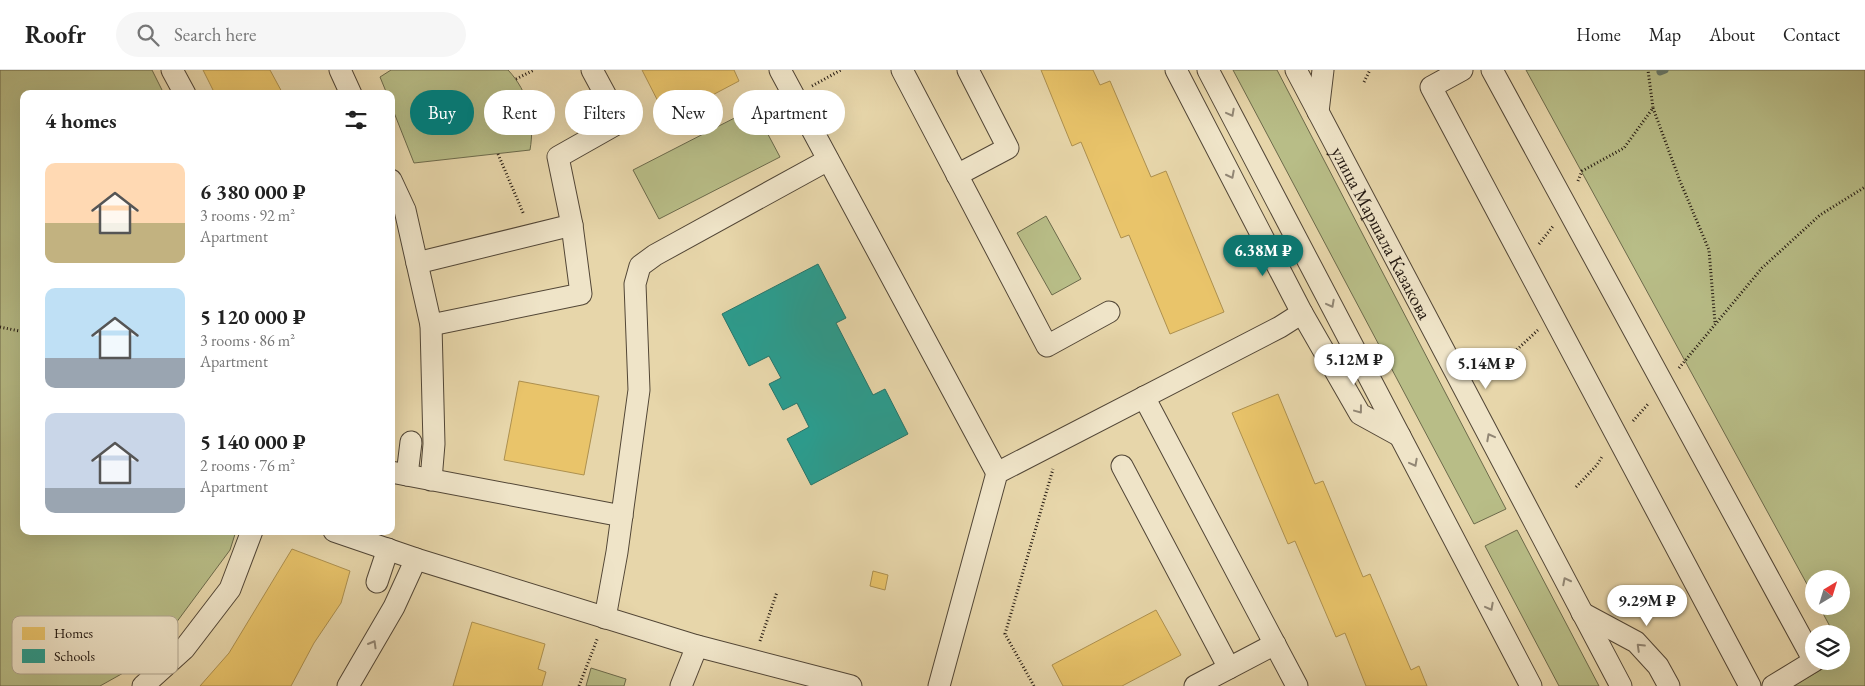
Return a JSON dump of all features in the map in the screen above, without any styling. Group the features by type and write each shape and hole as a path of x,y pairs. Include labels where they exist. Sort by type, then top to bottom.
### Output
{"street":[{"path":"172,70 183,90"},
{"path":"340,70 349,90"},
{"path":"431,324 581,294 572,225 558,157 620,122 592,70"},
{"path":"780,70 791,90"},
{"path":"902,70 1047,346 1109,312"},
{"path":"957,175 1008,148 968,70"},
{"path":"1176,70 1302,313 1360,414 1400,436"},
{"path":"1208,70 1531,686"},
{"name":"улица Маршала Казакова","path":"1296,70 1621,686"},
{"path":"1318,112 1323,70"},
{"path":"1462,70 1431,87 1750,686"},
{"path":"1492,70 1814,661 1773,686"},
{"path":"815,135 997,473 939,686"},
{"path":"605,618 622,516 639,390 635,284 640,266 654,255 828,160"},
{"path":"395,189 405,210 431,324 434,444 431,480"},
{"path":"417,263 572,225"},
{"path":"997,473 1272,331 1302,313"},
{"path":"1144,397 1297,686"},
{"path":"411,442 399,473 622,516"},
{"path":"1122,466 1229,668"},
{"path":"178,654 230,589 250,535"},
{"path":"346,535 416,559 697,646 851,686"},
{"path":"377,582 388,549"},
{"path":"348,686 394,607 416,559"},
{"path":"1582,613 1636,642 1658,666 1669,686"},
{"path":"1195,686 1275,644"},
{"path":"681,686 697,646"},
{"path":"143,686 156,674"}],"path":[{"path":"516,79 534,70"},
{"path":"805,90 842,70"},
{"path":"1364,82 1370,70"},
{"path":"1653,108 1680,181 1709,250 1715,324"},
{"path":"498,154 527,222"},
{"path":"1576,487 1597,465 1616,434 1626,428 1664,386 1762,268 1820,215 1865,187"},
{"path":"0,327 20,331"},
{"path":"1509,357 1538,330"},
{"path":"1034,686 1005,634 1061,440"},
{"path":"760,643 777,592"},
{"path":"579,686 605,618"}],"green space":[{"path":"0,70 152,70 162,90 20,90 20,535 235,535 230,550 178,620 178,616 12,616 12,674 121,674 100,686 0,686"},
{"path":"391,70 508,70 522,90 484,90 484,135 531,135 530,150 414,163 395,115 395,90 385,90 380,77"},
{"path":"1233,70 1277,70 1506,509 1474,524"},
{"path":"1526,70 1865,70 1865,686 1793,686 1821,670 1850,670 1850,625 1829,625 1824,615 1850,615 1850,570 1805,570 1805,581"},
{"path":"733,119 733,135 768,135 780,157 659,219 633,170 701,135 723,135 723,124"},
{"path":"1046,216 1081,279 1052,295 1017,233"},
{"path":"1517,530 1599,686 1559,686 1485,546"},
{"path":"591,668 626,679 624,686 586,686"}],"building: Homes":[{"path":"203,70 270,70 281,90 213,90"},
{"path":"642,70 734,70 739,81 722,90 653,90 653,92"},
{"path":"1041,70 1093,70 1100,85 1110,81 1151,177 1166,171 1224,312 1170,334 1129,235 1121,238 1081,142 1072,146"},
{"path":"519,381 599,396 584,475 504,460"},
{"path":"1278,394 1315,484 1323,481 1363,577 1370,574 1411,670 1419,666 1427,686 1366,686 1345,633 1336,637 1295,541 1288,544 1232,413"},
{"path":"292,549 350,571 341,603 314,643 291,686 200,686 229,653"},
{"path":"873,571 888,575 885,590 870,586"},
{"path":"1156,610 1181,655 1122,686 1063,686 1052,665"},
{"path":"472,622 545,644 538,669 546,672 542,686 453,686"}],"building: Schools":[{"path":"818,264 846,318 836,323 873,395 885,389 908,434 811,485 787,439 809,427 797,403 783,410 769,384 781,378 769,356 749,366 722,314"}],"waterway":[{"path":"1660,72 1665,70"}]}
